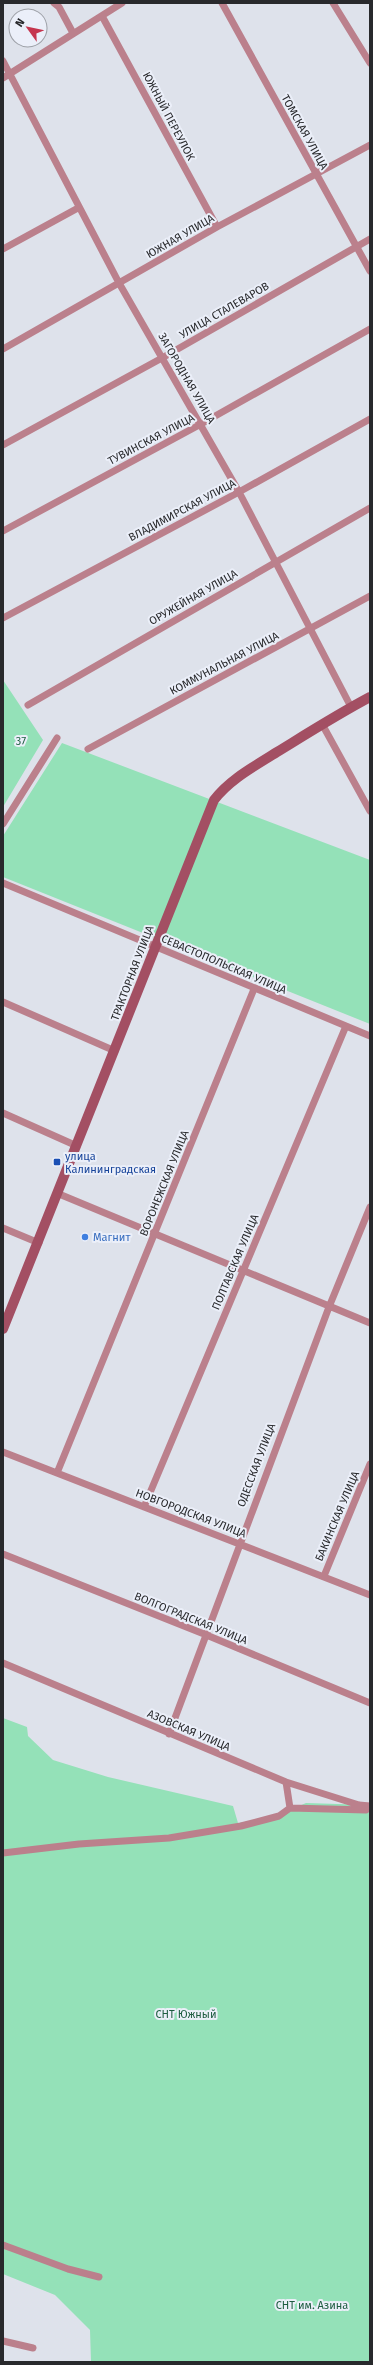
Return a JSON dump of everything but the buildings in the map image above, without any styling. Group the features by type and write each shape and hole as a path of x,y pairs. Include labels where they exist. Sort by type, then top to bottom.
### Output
{"street":[{"path":"54,3 59,7 73,33"},
{"path":"3,78 122,3"},
{"name":"ТОМСКАЯ УЛИЦА","path":"222,3 370,271"},
{"path":"333,3 370,63"},
{"name":"ЮЖНЫЙ ПЕРЕУЛОК","path":"102,16 217,227"},
{"name":"ЗАГОРОДНАЯ УЛИЦА","path":"3,61 78,208 119,283 239,492 351,707"},
{"name":"ЮЖНАЯ УЛИЦА","path":"3,349 217,227 315,173 370,145"},
{"path":"3,249 78,208"},
{"name":"УЛИЦА СТАЛЕВАРОВ","path":"3,445 162,358 370,240"},
{"name":"ТУВИНСКАЯ УЛИЦА","path":"3,531 201,424 370,329"},
{"name":"ВЛАДИМИРСКАЯ УЛИЦА","path":"3,618 239,492 370,419"},
{"name":"ОРУЖЕЙНАЯ УЛИЦА","path":"28,705 370,508"},
{"name":"КОММУНАЛЬНАЯ УЛИЦА","path":"88,749 370,596"},
{"name":"ТРАКТОРНАЯ УЛИЦА","path":"3,1329 59,1194 214,800 222,790 242,774 322,724 370,697"},
{"path":"322,724 370,811"},
{"path":"3,824 57,738"},
{"name":"СЕВАСТОПОЛЬСКАЯ УЛИЦА","path":"3,883 254,989 370,1036"},
{"name":"ВОРОНЕЖСКАЯ УЛИЦА","path":"57,1473 254,989"},
{"path":"3,1002 115,1051"},
{"name":"ПОЛТАВСКАЯ УЛИЦА","path":"144,1507 346,1026"},
{"path":"3,1113 77,1146"},
{"path":"59,1194 328,1307 370,1323"},
{"name":"ОДЕССКАЯ УЛИЦА","path":"169,1734 204,1634 328,1307 370,1207"},
{"path":"3,1228 39,1242"},
{"name":"НОВГОРОДСКАЯ УЛИЦА","path":"3,1452 324,1576 370,1596"},
{"name":"БАКИНСКАЯ УЛИЦА","path":"324,1576 370,1464"},
{"name":"ВОЛГОГРАДСКАЯ УЛИЦА","path":"3,1554 204,1634 370,1703"},
{"name":"АЗОВСКАЯ УЛИЦА","path":"3,1663 286,1782 359,1806 370,1806"},
{"path":"286,1782 290,1808"},
{"path":"3,1853 177,1837 241,1826 279,1816 290,1808 370,1810"},
{"path":"3,2245 68,2269 99,2277"},
{"path":"3,2341 33,2348"}],"green space":[{"name":"37","path":"3,680 43,740 3,807"},
{"path":"62,743 370,860 370,1024 3,877 3,836"},
{"name":"СНТ Южный","path":"3,1718 27,1727 28,1736 53,1760 108,1777 233,1806 238,1823 271,1818 306,1803 370,1805 370,2362 91,2362 90,2330 55,2295 3,2274"}],"place":[{"name":"улица Калининградская","path":"57,1162"},
{"name":"Магнит","path":"85,1237"}],"park label":[{"name":"СНТ им. Азина","path":"312,2305"}]}
